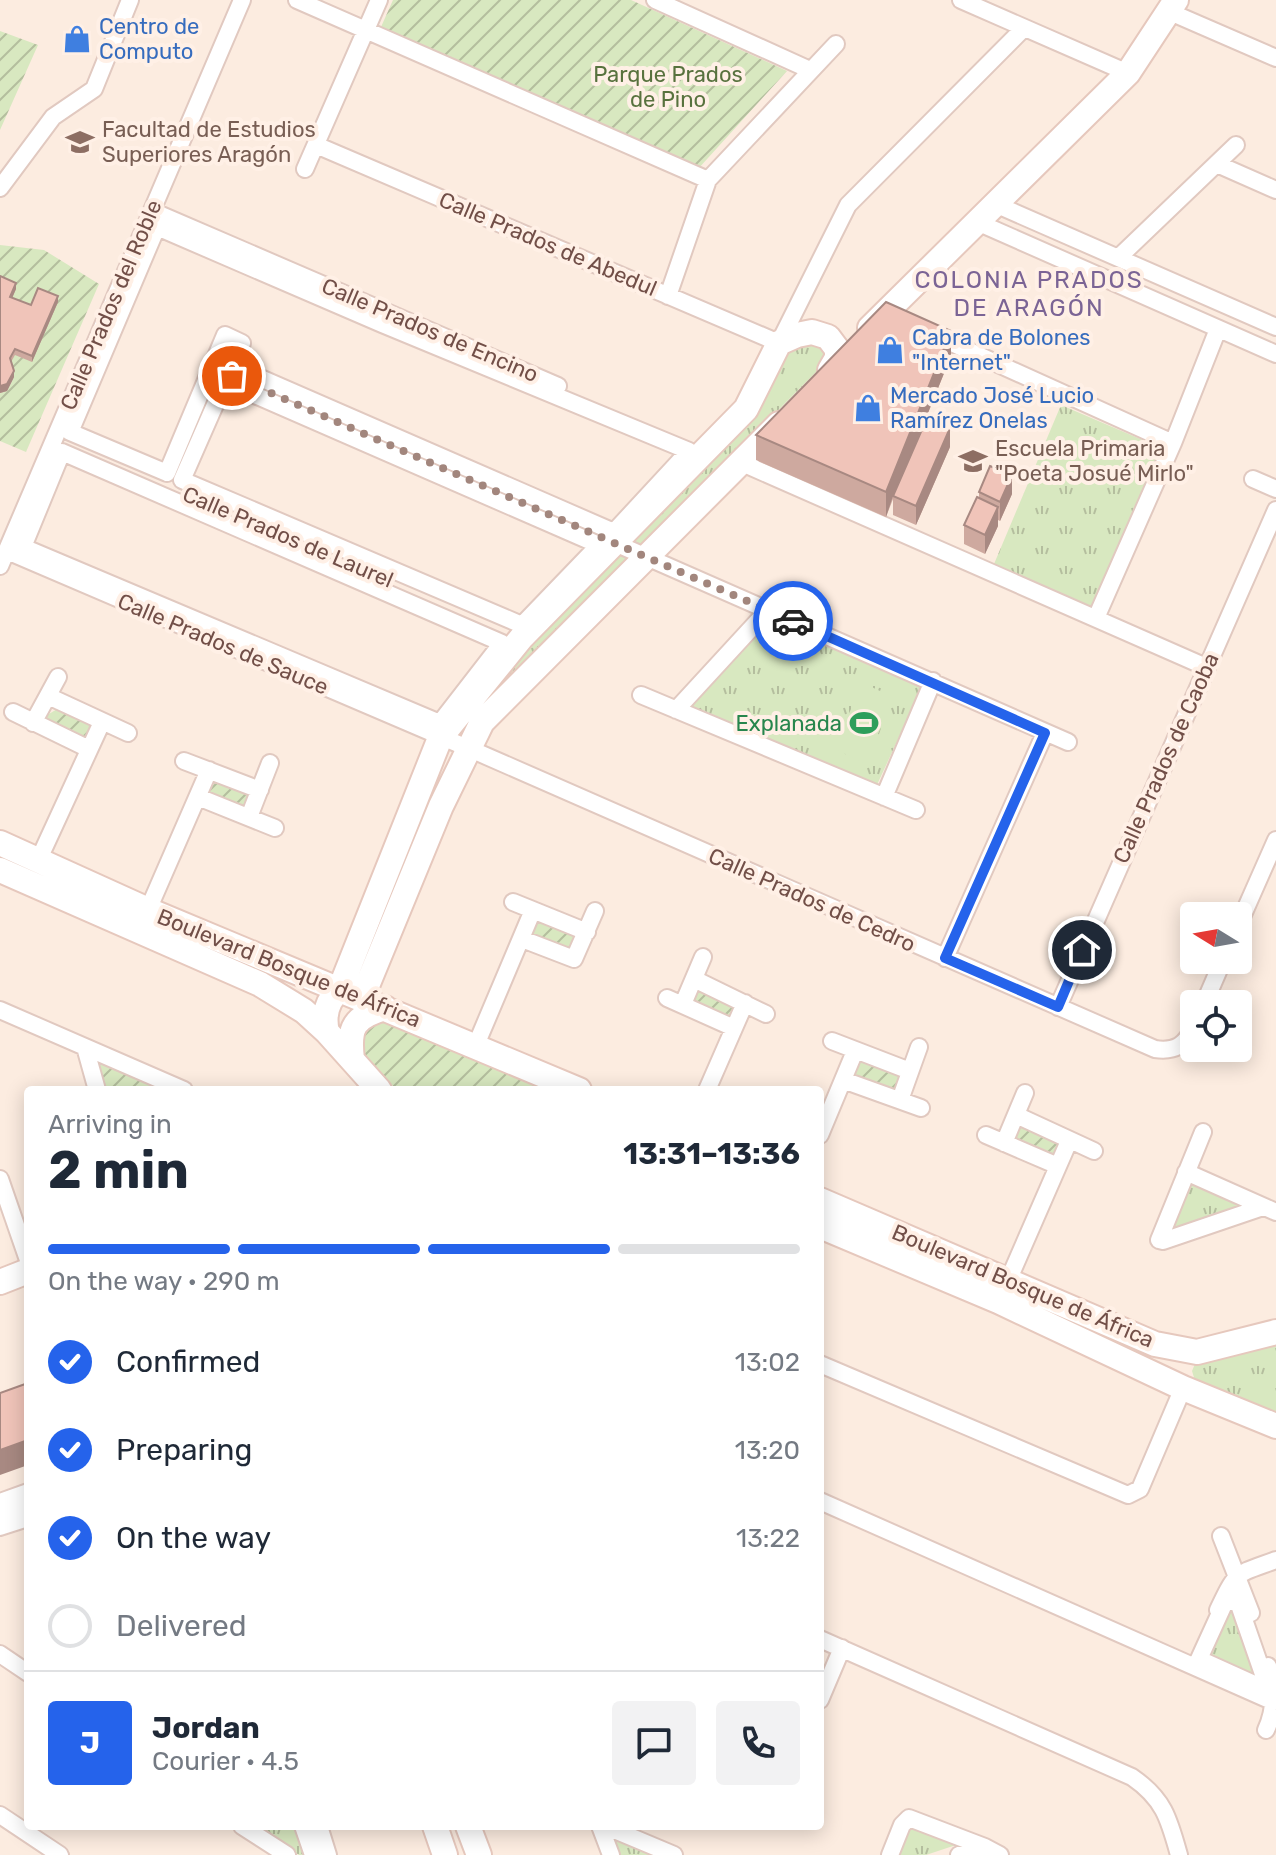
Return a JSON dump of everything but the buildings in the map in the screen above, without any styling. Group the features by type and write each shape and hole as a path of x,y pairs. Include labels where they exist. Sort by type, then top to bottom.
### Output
{"street":[{"path":"0,188 53,117 94,89 130,0"},
{"name":"Calle Prados del Roble","path":"3,559 62,440 152,211 242,0"},
{"path":"297,0 708,180"},
{"path":"305,169 379,0"},
{"path":"655,0 810,70"},
{"path":"961,0 1128,73"},
{"path":"779,343 812,332 828,337 837,349 837,358 824,376 890,315 977,222 1128,73 1173,6 1276,58"},
{"path":"351,993 440,738 522,637 746,409 848,205 1024,28"},
{"path":"668,296 708,180 836,44"},
{"name":"Calle Prados de Abedul","path":"316,145 779,343"},
{"path":"1118,258 1236,145"},
{"path":"1217,164 1276,190"},
{"path":"995,204 1276,327"},
{"name":"Calle Prados de Encino","path":"152,211 708,450"},
{"path":"977,222 1276,354"},
{"path":"62,440 167,473 225,335 242,343 233,366 614,532 689,451 157,227 62,440 23,547 440,723 502,643 62,440"},
{"path":"1096,618 1173,443 1218,329"},
{"path":"925,331 1173,443"},
{"path":"176,484 231,346"},
{"path":"221,371 1068,742"},
{"path":"225,382 599,545 522,625 176,484 225,382"},
{"path":"351,993 482,722 797,405"},
{"name":"Calle Prados de Laurel","path":"62,440 176,484 522,637"},
{"path":"742,463 1206,667"},
{"path":"1253,479 1276,489"},
{"name":"Calle Prados de Caoba","path":"1058,1007 1276,510"},
{"name":"Calle Prados de Sauce","path":"3,559 467,749"},
{"path":"676,710 768,610"},
{"path":"33,723 58,677"},
{"path":"884,797 933,681"},
{"path":"641,695 916,810"},
{"path":"48,696 128,733"},
{"path":"13,712 89,749"},
{"path":"39,859 102,722"},
{"path":"945,958 1045,733"},
{"name":"Calle Prados de Cedro","path":"467,749 1155,1049 1168,1051 1180,1047"},
{"path":"184,761 260,790"},
{"path":"249,817 270,763"},
{"path":"148,910 209,770"},
{"path":"198,797 275,828"},
{"path":"1249,902 1276,840"},
{"name":"Boulevard Bosque de África","path":"0,843 148,910 476,1045 556,1083"},
{"name":"Boulevard Bosque de África","path":"0,870 260,984 304,1011 376,1086"},
{"path":"513,902 587,932"},
{"path":"476,1045 533,910"},
{"path":"522,939 574,959 595,911"},
{"path":"683,1004 703,957"},
{"path":"694,979 766,1014"},
{"path":"327,1032 327,1008 334,994 351,993"},
{"path":"667,998 734,1028"},
{"path":"709,1086 745,1003"},
{"path":"352,1059 350,1038 356,1022 385,1008"},
{"path":"0,1010 172,1086"},
{"path":"832,1041 910,1071"},
{"path":"85,1047 96,1086"},
{"path":"900,1100 919,1047"},
{"path":"824,1125 855,1051"},
{"path":"843,1080 921,1108"},
{"path":"1004,1143 1025,1093"},
{"path":"1016,1115 1094,1151"},
{"path":"1203,1132 1159,1237 1161,1241 1269,1209"},
{"path":"986,1135 1058,1166"},
{"path":"1008,1281 1069,1141"},
{"path":"1186,1172 1269,1209"},
{"path":"0,1179 24,1248"},
{"name":"Boulevard Bosque de África","path":"824,1202 1155,1344 1197,1352 1276,1332"},
{"name":"Boulevard Bosque de África","path":"824,1228 998,1301 1183,1388 1275,1426"},
{"path":"0,1282 24,1273"},
{"path":"0,1290 24,1281"},
{"path":"824,1366 1128,1495 1140,1489 1197,1352"},
{"path":"0,1502 24,1493"},
{"path":"824,1503 1274,1702"},
{"path":"0,1514 24,1505"},
{"path":"0,1527 24,1519"},
{"path":"1221,1536 1238,1574 1274,1685 1272,1717 1266,1730"},
{"path":"1192,1665 1231,1582 1238,1574 1276,1560"},
{"path":"1225,1602 1238,1602 1265,1680 1261,1687 1199,1659 1225,1602"},
{"path":"824,1641 1132,1777 1149,1789 1160,1803 1179,1855"},
{"path":"824,1691 842,1648"},
{"path":"0,1654 24,1670"},
{"path":"0,1664 24,1680"},
{"path":"0,1815 60,1855"},
{"path":"890,1855 902,1825 909,1818 992,1851"},
{"path":"251,1830 287,1855"},
{"path":"261,1830 298,1855"},
{"path":"307,1830 316,1855"},
{"path":"320,1830 328,1855"},
{"path":"428,1830 437,1855"},
{"path":"436,1830 445,1855"},
{"path":"470,1830 479,1855"},
{"path":"603,1830 611,1855"},
{"path":"612,1830 674,1855"},
{"path":"959,1855 992,1851"}],"green space":[{"name":"Parque Prados de Pino","path":"393,0 631,0 787,71 698,169 381,27"},
{"path":"0,31 38,45 0,130"},
{"path":"0,245 44,250 99,284 26,452 0,441"},
{"path":"796,344 822,344 826,347 825,363 544,646 463,737 457,735 458,725 782,356"},
{"path":"1061,405 1159,447 1160,454 1094,605 1085,608 994,564"},
{"path":"769,620 923,685 876,787 690,706"},
{"name":"Explanada","path":"863,683 895,698 864,763 833,748"},
{"path":"59,708 92,724 82,741 37,721"},
{"path":"214,777 252,791 245,810 207,794"},
{"path":"537,919 583,938 575,955 530,938"},
{"path":"694,985 738,1005 731,1022 687,1001"},
{"path":"371,1015 538,1086 393,1086 352,1045"},
{"path":"94,1057 159,1086 102,1086"},
{"path":"857,1058 903,1075 897,1094 849,1077"},
{"path":"1019,1122 1060,1141 1053,1159 1013,1141"},
{"path":"1189,1176 1246,1205 1164,1235"},
{"path":"1276,1338 1276,1420 1196,1384 1192,1371 1197,1359"},
{"path":"1225,1602 1238,1602 1265,1680 1199,1659"},
{"path":"910,1824 959,1844 926,1855 898,1855"},
{"path":"263,1830 304,1830 313,1855 299,1855"},
{"path":"612,1836 658,1855 618,1855"}],"way so far":[{"path":"232,376 793,621"}],"place":[{"name":"Centro de Computo","path":"77,39"},
{"name":"Facultad de Estudios Superiores Aragón","path":"80,142"},
{"name":"Cabra de Bolones \"Internet\"","path":"890,350"},
{"name":"Mercado José Lucio Ramírez Onelas","path":"868,408"},
{"name":"Escuela Primaria \"Poeta Josué Mirlo\"","path":"973,461"},
{"name":"Explanada","path":"864,723"}],"district":[{"name":"COLONIA PRADOS DE ARAGÓN","path":"1029,294"}],"route":[{"path":"793,621 1045,733 945,958 1058,1007 1082,950"}]}
